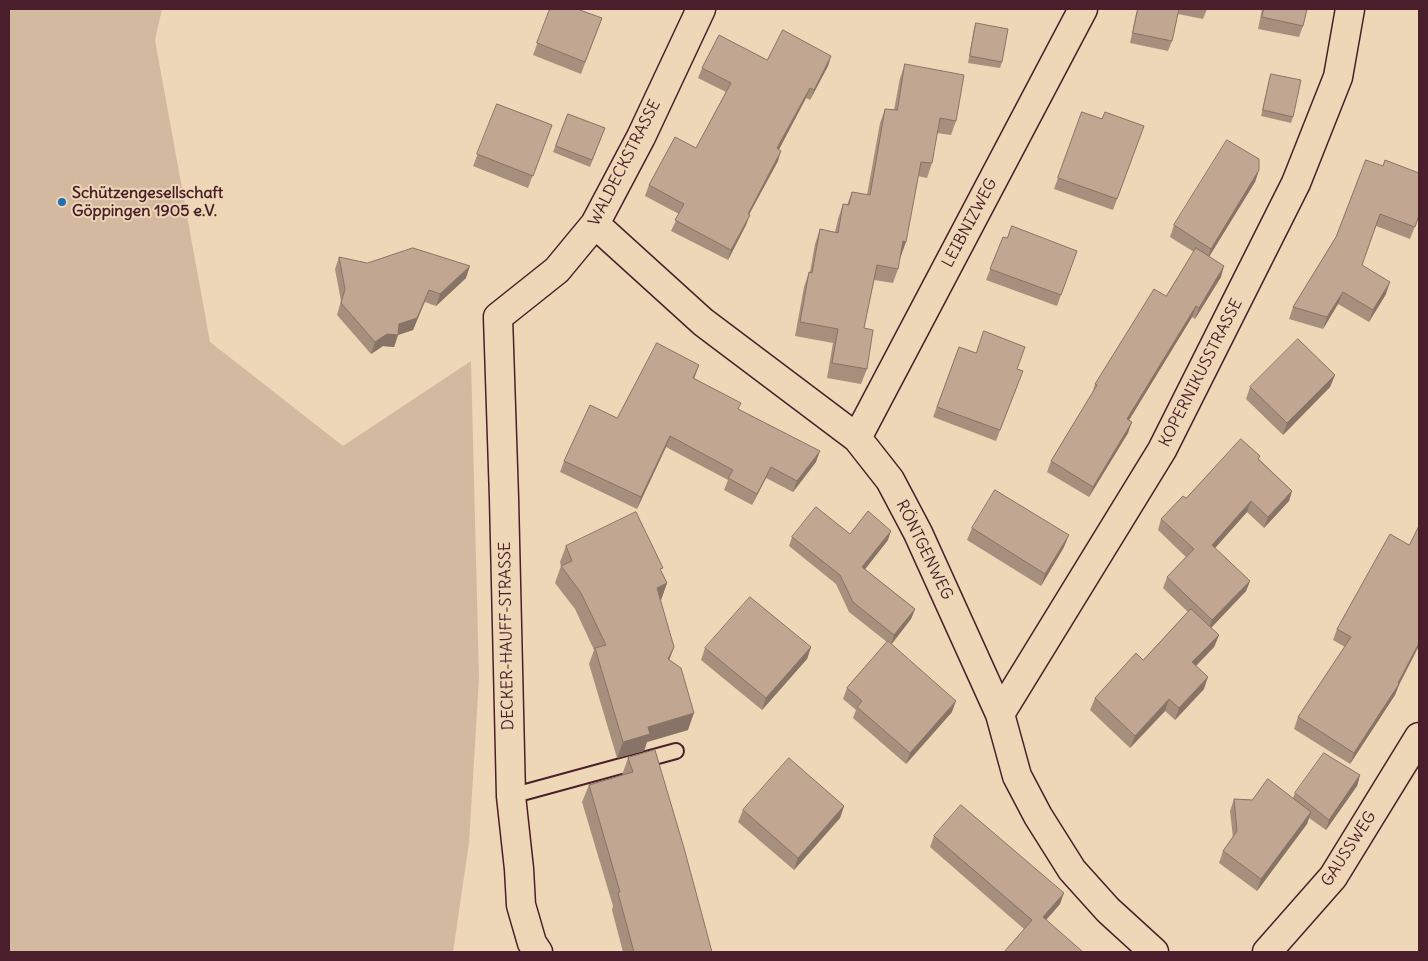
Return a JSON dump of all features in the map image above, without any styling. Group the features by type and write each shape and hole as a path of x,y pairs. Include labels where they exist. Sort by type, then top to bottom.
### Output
{"street":[{"name":"WALDECKSTRASSE","path":"498,317 557,270 595,224 640,137 701,9"},
{"name":"LEIBNIZWEG","path":"857,438 1083,9"},
{"name":"KOPERNIKUSSTRASSE","path":"1000,714 1162,450 1296,183 1338,77 1350,9"},
{"name":"RÖNTGENWEG","path":"595,224 703,322 857,438 890,480 918,533 1000,714 1017,776 1038,816 1072,870 1108,910 1154,952"},
{"name":"DECKER-HAUFF-STRASSE","path":"498,317 511,796 521,905 532,943 538,952"},
{"name":"GAUSSWEG","path":"1267,952 1333,877 1419,737"}],"lane":[{"path":"511,796 676,751"}],"shaded area":[{"path":"9,9 162,9 155,40 210,342 343,446 471,361 479,678 469,843 453,952 9,952"}],"building":[{"path":"550,9 577,9 602,18 585,62 537,43"},
{"path":"1138,9 1179,9 1172,41 1133,33"},
{"path":"1264,9 1307,9 1303,26 1262,17"},
{"path":"976,23 1008,29 1002,62 970,56"},
{"path":"783,30 831,56 814,90 810,88 777,148 781,151 731,250 675,220 684,204 649,185 675,137 696,148 731,83 702,68 719,35 767,60"},
{"path":"905,64 964,75 956,121 940,118 932,163 921,162 906,242 903,241 898,269 877,265 864,328 873,330 867,369 832,363 838,329 800,322 809,272 812,273 820,229 838,233 843,204 849,205 852,192 870,195 885,109 897,110"},
{"path":"1271,74 1301,80 1293,117 1263,110"},
{"path":"497,104 552,125 533,176 477,154"},
{"path":"1082,112 1102,119 1105,112 1144,126 1117,199 1058,178"},
{"path":"568,114 605,128 592,160 556,146"},
{"path":"1227,140 1259,159 1259,170 1211,249 1174,225"},
{"path":"1366,160 1383,166 1385,160 1419,173 1419,215 1415,227 1380,214 1362,265 1390,282 1373,310 1343,292 1327,317 1293,307 1336,237"},
{"path":"1012,226 1077,251 1061,295 990,269 1003,237 1007,238"},
{"path":"413,248 470,266 440,294 429,290 417,318 399,324 398,335 387,334 375,342 341,303 345,289 339,257 367,263"},
{"path":"1196,248 1224,266 1199,308 1196,306 1127,419 1132,422 1093,487 1051,461 1097,385 1095,384 1154,289 1166,296"},
{"path":"984,331 1025,347 1017,369 1023,371 1000,430 937,407 959,347 976,353"},
{"path":"1298,339 1335,375 1287,423 1250,387"},
{"path":"657,343 699,365 693,378 741,403 738,409 820,451 797,481 771,467 757,494 728,478 733,470 670,436 641,497 564,461 590,405 617,418"},
{"path":"1241,439 1260,456 1258,459 1292,491 1268,517 1251,501 1212,545 1250,581 1212,620 1167,577 1194,549 1161,519 1183,496 1186,498"},
{"path":"995,490 1069,535 1045,574 972,528"},
{"path":"816,507 850,534 868,511 891,531 862,567 915,609 894,635 853,602 840,575 792,537"},
{"path":"636,512 663,568 660,569 667,583 657,588 674,647 668,659 681,668 694,713 648,727 650,734 623,742 595,648 606,645 581,593 561,566 572,561 566,546"},
{"path":"1419,526 1419,643 1399,684 1354,753 1298,717 1351,637 1337,629 1390,534 1409,545"},
{"path":"750,597 811,647 766,698 705,648"},
{"path":"1191,609 1219,635 1192,662 1208,677 1179,708 1169,699 1135,736 1095,698 1136,653 1143,660"},
{"path":"888,641 956,701 910,753 857,707 862,701 847,688"},
{"path":"655,750 712,952 634,952 618,893 620,892 589,785 633,772 628,758"},
{"path":"1324,753 1360,775 1329,820 1295,793"},
{"path":"789,758 844,806 798,858 743,810"},
{"path":"1268,779 1311,812 1261,879 1223,851 1237,831 1234,799 1252,800"},
{"path":"961,805 1064,893 1043,917 1083,952 1004,952 1032,920 934,836"}],"place":[{"name":"Schützengesellschaft Göppingen 1905 e.V.","path":"62,202"}]}
